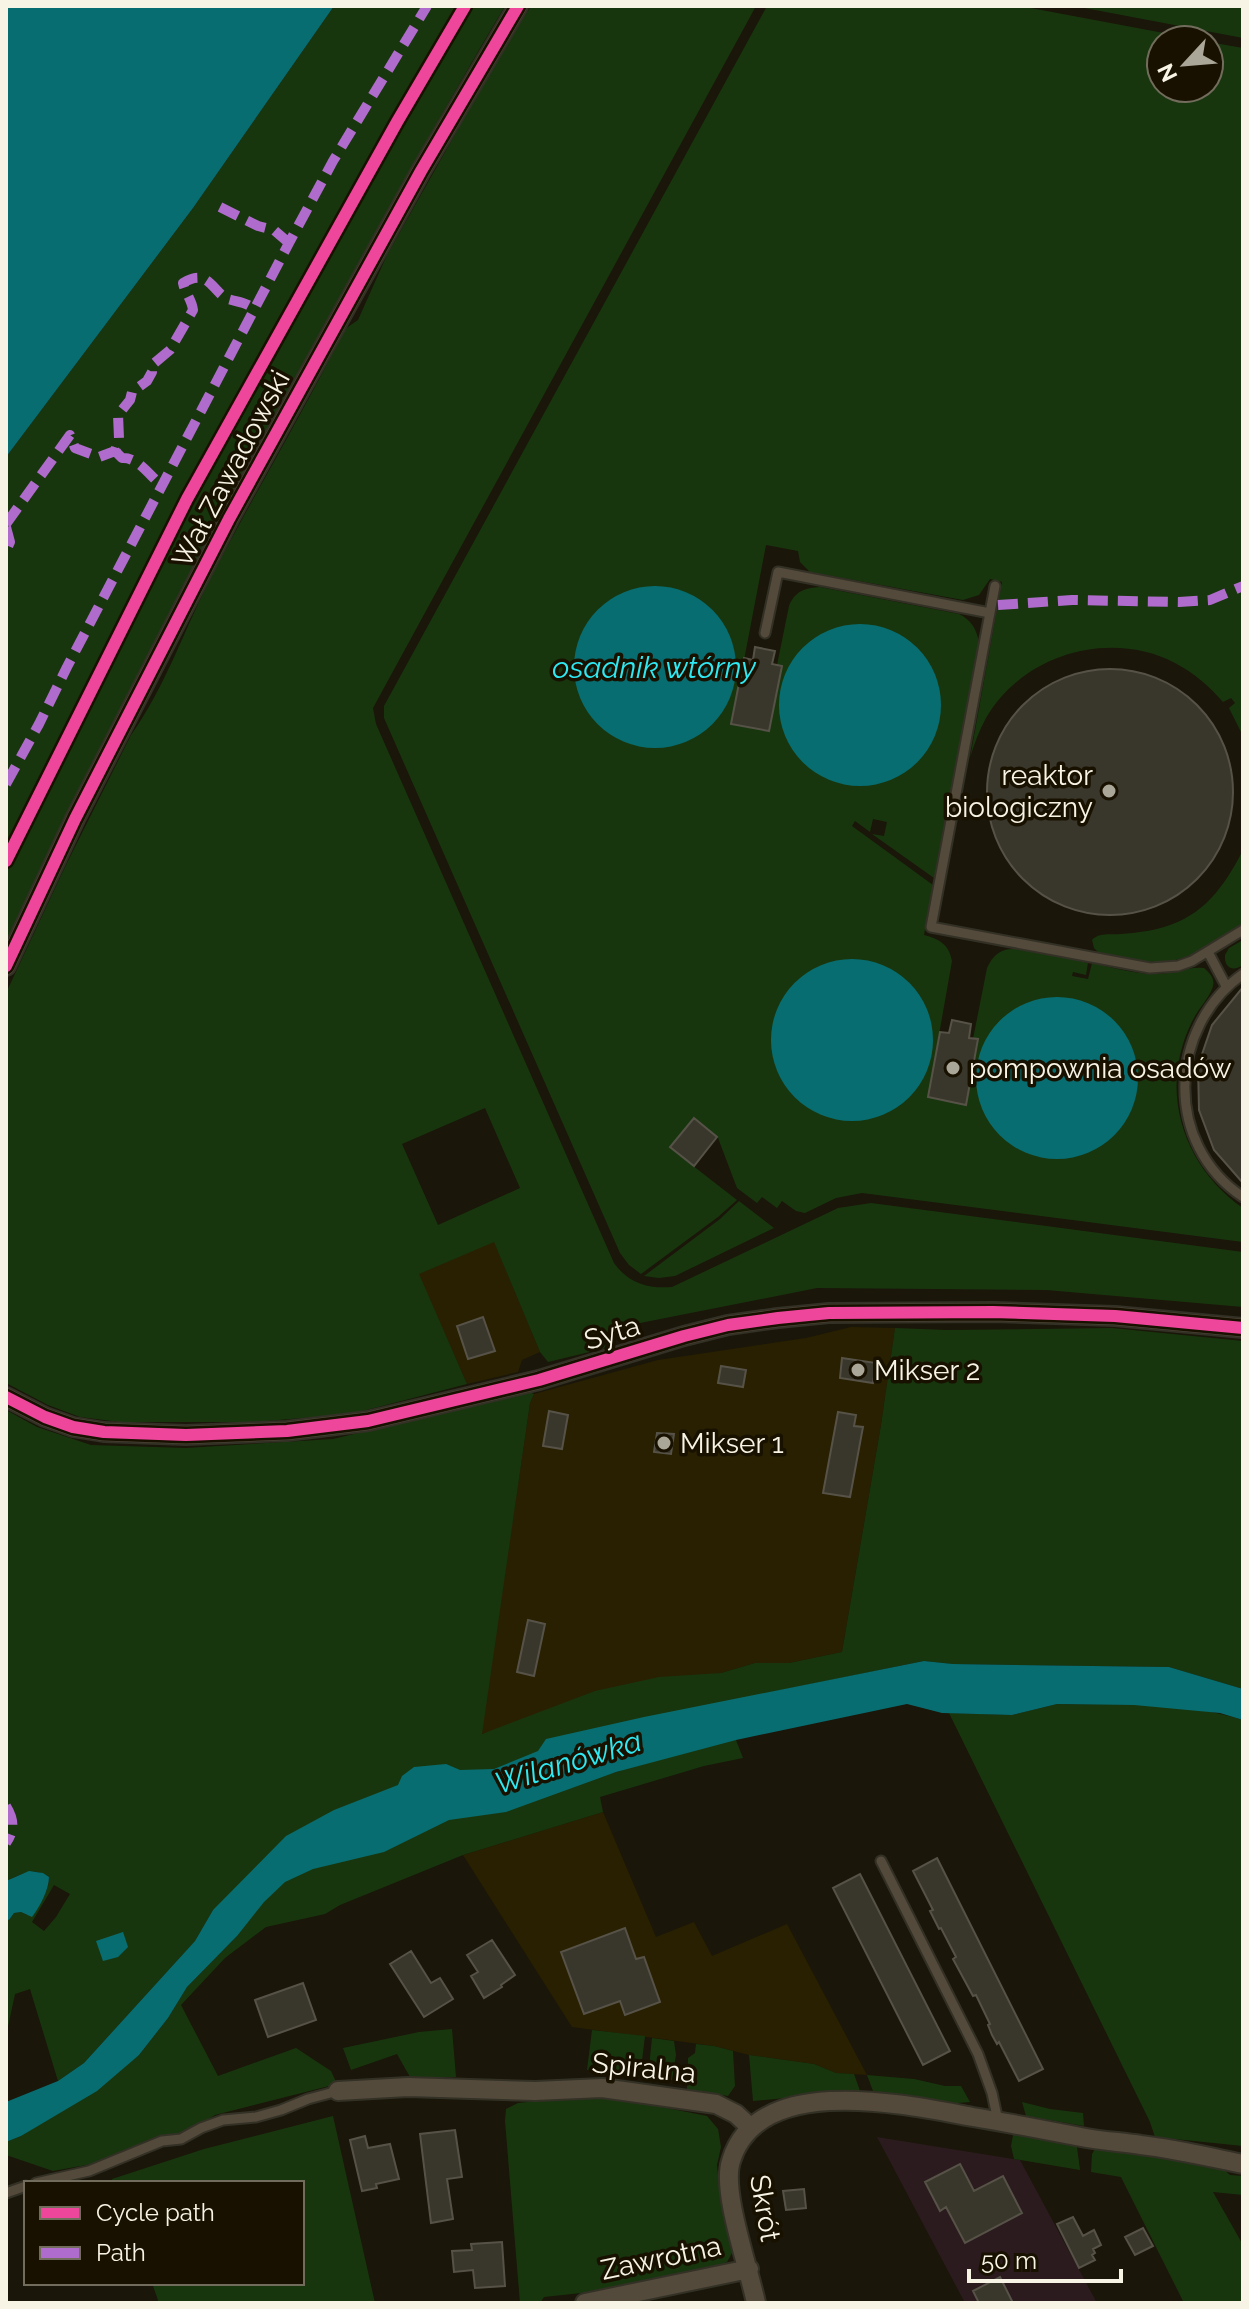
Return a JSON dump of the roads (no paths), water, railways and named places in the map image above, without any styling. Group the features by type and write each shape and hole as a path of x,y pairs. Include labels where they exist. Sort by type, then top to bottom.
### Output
{"street":[{"name":"Wał Zawadowski","path":"6,966 75,819 229,519 421,171 518,6"},
{"name":"Syta","path":"6,1397 73,1427 104,1432 186,1435 273,1432 368,1421 539,1380 684,1336 728,1325 778,1318 829,1313 993,1312 1115,1316 1243,1328"},
{"name":"Spiralna","path":"338,2091 408,2087 535,2091 602,2088 716,2104 736,2114 751,2128"},
{"path":"751,2128 783,2111 811,2103 868,2100 1086,2138 1164,2148 1243,2164"},
{"name":"Skrót","path":"751,2128 736,2148 728,2182 756,2303"},
{"name":"Zawrotna","path":"585,2303 749,2269"}],"lane":[{"path":"765,633 778,572 990,613"},
{"path":"995,586 931,927 1150,968 1178,966 1243,930"},
{"path":"1208,952 1226,986"},
{"path":"1243,974 1226,986 1202,1016 1188,1051 1184,1089 1190,1126 1206,1161 1231,1189 1243,1197"},
{"path":"881,1861 978,2054 998,2121"},
{"name":"Spiralna","path":"45,2181 89,2171 162,2141 181,2139 223,2120 256,2117 338,2091"}],"water":[{"path":"6,6 334,6 193,208 6,457"},
{"name":"osadnik wtórny","path":"655,586 686,592 712,610 730,636 736,667 730,698 712,724 686,742 655,748 624,742 598,724 580,698 574,667 580,636 598,610 624,592"},
{"name":"osadnik wtórny","path":"860,624 891,630 917,648 935,674 941,705 935,736 917,762 891,780 860,786 829,780 803,762 785,736 779,705 785,674 803,648 829,630"},
{"path":"852,959 883,965 909,983 927,1009 933,1040 927,1071 909,1097 883,1115 852,1121 821,1115 795,1097 777,1071 771,1040 777,1009 795,983 821,965"},
{"path":"1057,997 1088,1003 1114,1021 1132,1047 1138,1078 1132,1109 1114,1135 1088,1153 1057,1159 1026,1153 1000,1135 982,1109 976,1078 982,1047 1000,1021 1026,1003"},
{"name":"Wilanówka","path":"924,1661 1169,1667 1243,1689 1243,1720 1220,1713 1134,1705 1057,1704 1012,1715 942,1713 907,1704 736,1740 616,1772 506,1812 449,1820 384,1852 313,1869 285,1882 187,1987 139,2055 97,2091 6,2142 6,2102 58,2081 84,2063 195,1941 213,1910 286,1836 334,1810 398,1785 402,1776 414,1767 446,1764 460,1770 494,1769 538,1751 546,1739"},
{"path":"29,1871 49,1877 44,1898 32,1917 21,1912 6,1919 6,1881"},
{"path":"123,1932 128,1947 118,1957 103,1961 96,1941"}],"place":[{"name":"reaktor biologiczny","path":"1109,791"},
{"name":"pompownia osadów","path":"953,1068"},
{"name":"Mikser 2","path":"858,1370"},
{"name":"Mikser 1","path":"664,1443"}]}
